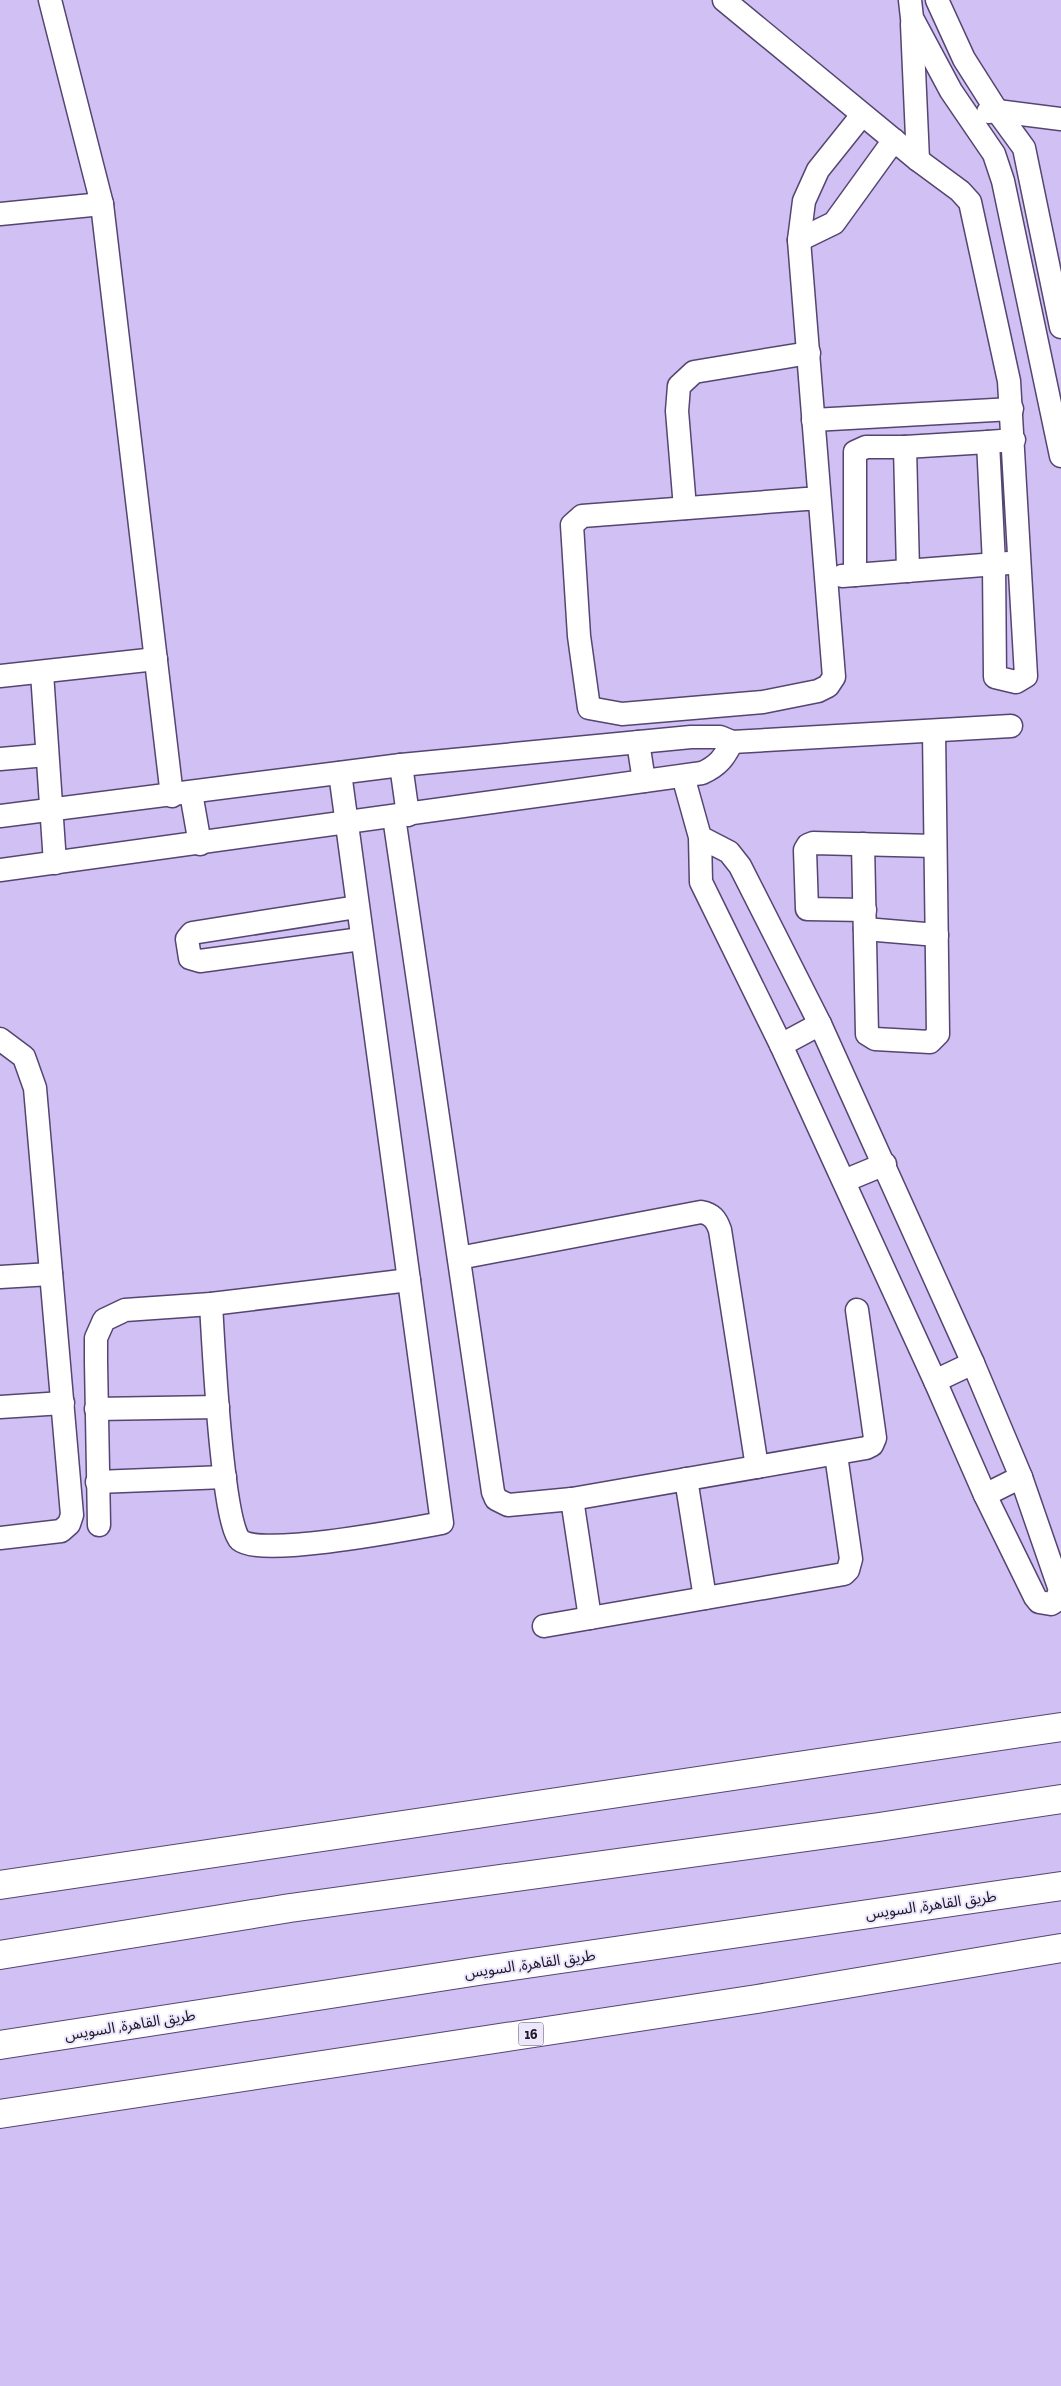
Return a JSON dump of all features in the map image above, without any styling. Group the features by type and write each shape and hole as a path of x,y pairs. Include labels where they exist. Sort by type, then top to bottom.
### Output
{"highway":[{"path":"0,1885 1061,1727"},
{"path":"0,1955 290,1908 1061,1799"},
{"name":"طريق القاهرة, السويس","path":"0,2045 485,1970 1061,1886"},
{"name":"16","path":"0,2114 757,2000 1061,1948"}],"lane":[{"path":"50,0 102,204 156,659 182,794 200,844"},
{"path":"724,0 862,115 960,191 970,202 1010,381 1026,676 1016,682 995,677 994,564 988,442"},
{"path":"937,0 964,59 997,111 1024,148 1061,327"},
{"path":"911,9 951,92 994,154 1003,181 1057,415 1061,456"},
{"path":"911,9 918,160"},
{"path":"968,116 997,111 1061,119"},
{"path":"819,498 582,516 572,525 579,636 589,708 622,714 763,702 818,691 828,686 834,676 799,240 804,201 818,170 862,115"},
{"path":"799,240 834,223 894,140"},
{"path":"0,214 102,204"},
{"path":"685,508 677,411 678,386 694,372 808,353"},
{"path":"813,420 1012,409"},
{"path":"855,575 854,452 866,447 905,447 1014,440"},
{"path":"905,447 908,570"},
{"path":"825,578 1020,562"},
{"path":"0,676 42,673 156,659"},
{"path":"42,673 55,863"},
{"path":"0,816 401,765 638,742 706,736 720,737 732,742 1011,726"},
{"path":"863,844 866,1032 869,1037 875,1039 930,1042 936,1037 937,935 934,731"},
{"path":"638,742 644,781"},
{"path":"0,870 200,844 702,773 714,767 724,758 732,742"},
{"path":"0,759 48,755"},
{"path":"401,765 401,816 458,1258 493,1492 496,1499 508,1505 572,1499 836,1455 872,1445 874,1438 857,1310"},
{"path":"211,1304 225,1477 233,1530 240,1540 259,1546 345,1539 442,1523 340,773"},
{"path":"682,776 700,837 701,882 781,1045 935,1381 985,1495 1035,1597 1039,1602 1051,1604 1056,1601 1060,1590 1021,1477 973,1363 820,1024 740,866 728,852 700,837"},
{"path":"936,846 813,843 808,845 806,850 806,908 937,935"},
{"path":"357,907 192,933 186,939 190,958 200,962 362,939"},
{"path":"781,1045 820,1024"},
{"path":"0,1039 24,1057 35,1088 72,1515 71,1521 61,1531 0,1538"},
{"path":"844,1181 884,1164"},
{"path":"458,1258 701,1212 710,1214 717,1220 720,1230 757,1467"},
{"path":"0,1277 51,1274"},
{"path":"99,1525 96,1338 104,1320 125,1310 211,1304 409,1280"},
{"path":"935,1381 973,1363"},
{"path":"0,1407 62,1403"},
{"path":"96,1409 218,1407"},
{"path":"544,1626 844,1574 848,1570 851,1559 836,1455"},
{"path":"97,1482 225,1477"},
{"path":"985,1495 1021,1477"},
{"path":"686,1479 705,1598"},
{"path":"572,1499 590,1618"}]}
